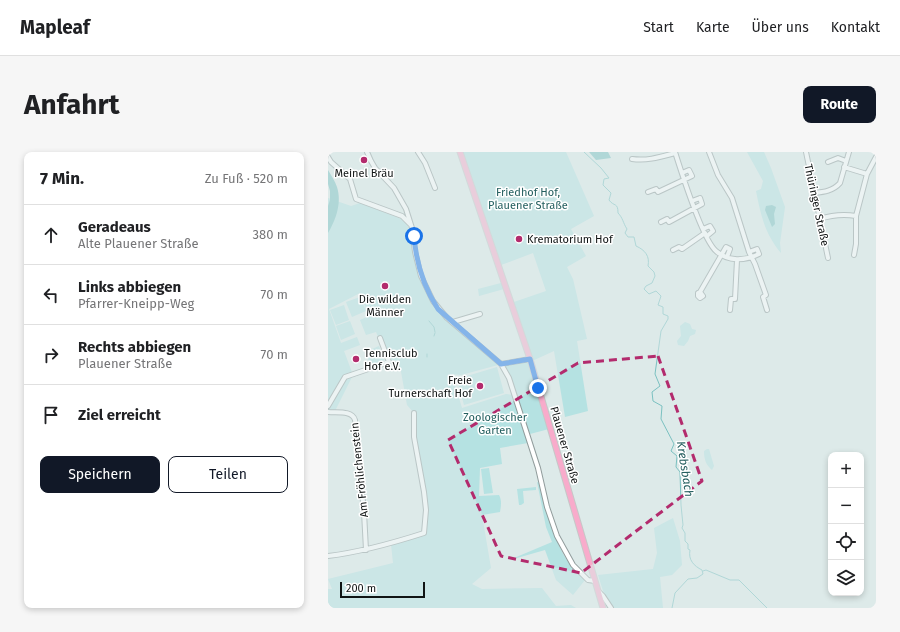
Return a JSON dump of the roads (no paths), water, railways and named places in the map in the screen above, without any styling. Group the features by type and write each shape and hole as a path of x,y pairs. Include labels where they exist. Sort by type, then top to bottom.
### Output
{"main road":[{"name":"Plauener Straße","path":"460,152 530,359 603,608"}],"street":[{"path":"367,152 375,168 387,180 399,196 409,218 421,276 438,309 501,364 509,378 533,450 547,507 557,536 564,552 573,565 588,580 595,582"},
{"path":"418,152 427,168 435,188"},
{"path":"632,159 651,159 675,152 692,201 712,248 722,255 737,260 752,258 759,254 757,249 749,252"},
{"path":"709,152 718,175 732,198 749,252 766,295 763,297 767,310"},
{"name":"Thüringer Straße","path":"806,152 828,258"},
{"path":"814,193 825,192 836,187 840,183 849,152"},
{"path":"328,157 331,162 350,179 356,198 402,216 409,222 412,228"},
{"path":"854,256 856,244 856,216 867,174 876,157"},
{"path":"828,162 838,158 846,161"},
{"path":"844,167 867,174"},
{"path":"648,192 656,189 658,192 692,176 690,170 682,173"},
{"path":"661,222 667,219 668,222 702,204 700,198 692,201"},
{"path":"820,219 841,214 856,216"},
{"path":"673,250 680,247 682,248 705,233"},
{"path":"700,292 726,247 730,249 727,257"},
{"path":"730,310 731,299 734,299 737,260"},
{"path":"453,322 480,314"},
{"path":"328,406 345,377 389,362 380,338"},
{"path":"501,364 530,359"},
{"name":"Am Fröhlichenstein","path":"328,412 351,414 355,420 364,512 366,550"},
{"path":"328,556 366,550 391,544 424,533 426,510 414,437 414,413"},
{"path":"598,592 603,596 611,608"}],"waterway":[{"name":"Krebsbach","path":"584,152 609,178 604,179 603,185 611,193 609,200 617,207 618,213 627,229 625,233 628,237 634,237 636,246 642,249 646,254 648,266 654,272 655,276 652,283 644,289 649,294 656,291 661,296 658,305 663,307 663,314 668,316 668,319 661,331 655,374 660,386 652,392 653,401 662,406 661,419 674,444 671,451 677,456 676,467 680,472 682,528 685,533 685,541 688,544 688,549 690,550 691,560 696,567 702,570 703,574 697,578 688,579 675,593 672,608"},
{"path":"429,321 434,327 435,332"},
{"path":"703,571 706,570 730,580 739,580 767,608"}],"place":[{"name":"Meinel Bräu","path":"364,160"},
{"name":"Krematorium Hof","path":"519,239"},
{"name":"Die wilden Männer","path":"385,286"},
{"name":"Tennisclub Hof e.V.","path":"356,359"},
{"name":"Freie Turnerschaft Hof","path":"480,386"}],"park label":[{"name":"Friedhof Hof, Plauener Straße","path":"528,198"},
{"name":"Zoologischer Garten","path":"495,423"}]}
